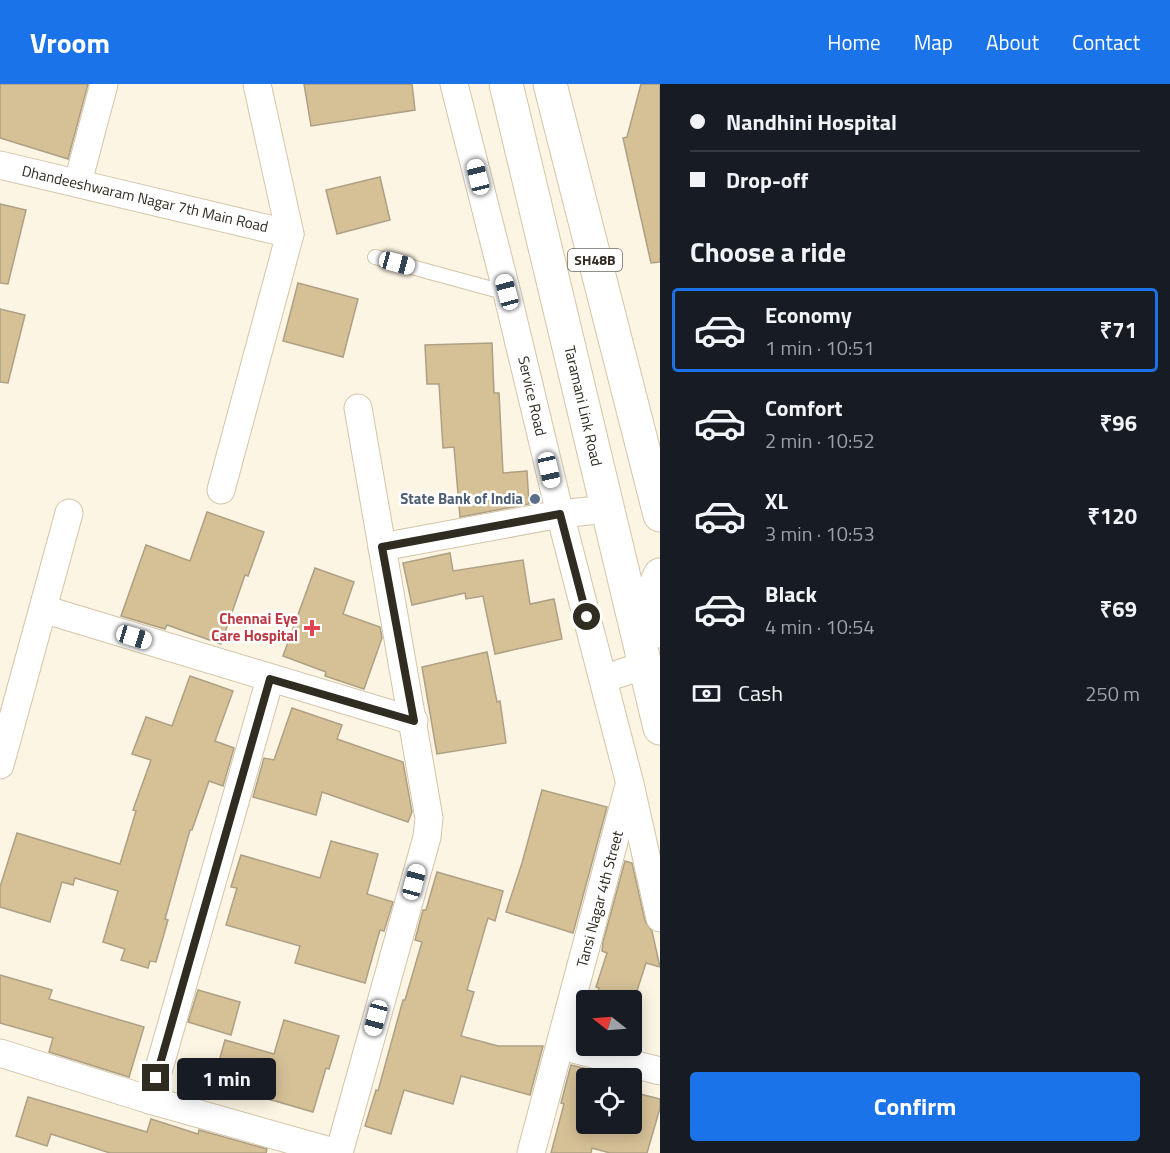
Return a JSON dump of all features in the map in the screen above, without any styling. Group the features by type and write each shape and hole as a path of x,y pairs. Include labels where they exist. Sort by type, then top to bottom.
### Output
{"main road":[{"name":"Taramani Link Road","path":"506,84 660,728"},
{"name":"SH48B","path":"550,84 650,434 660,515"},
{"path":"592,445 650,434"},
{"path":"660,574 652,594 660,631"}],"street":[{"path":"78,182 104,84"},
{"path":"222,490 290,234 257,84"},
{"name":"Service Road","path":"454,84 560,514 630,784 660,918"},
{"name":"Dhandeeshwaram Nagar 7th Main Road","path":"0,165 290,234"},
{"path":"0,1053 150,1100 338,1153 429,828 414,721 358,408"},
{"path":"382,547 560,514 607,509"},
{"path":"0,765 69,513"},
{"path":"43,609 414,721"},
{"path":"603,679 645,665"},
{"path":"150,1100 270,679"},
{"name":"Tansi Nagar 4th Street","path":"531,1153 630,784"},
{"path":"561,1046 660,1071"}],"lane":[{"path":"375,257 507,292"}],"building":[{"path":"0,84 88,84 68,159 0,138"},
{"path":"304,84 412,84 415,110 311,126"},
{"path":"641,84 660,84 660,262 651,263 623,138 627,137"},
{"path":"380,177 390,220 337,234 326,190"},
{"path":"0,204 26,210 8,284 0,283"},
{"path":"298,283 358,299 343,357 283,341"},
{"path":"0,309 25,315 8,383 0,382"},
{"path":"492,343 494,393 499,393 503,473 527,471 529,504 460,517 454,447 443,448 439,384 427,384 425,345"},
{"path":"207,512 264,532 248,576 245,575 221,644 167,625 165,629 121,616 146,545 190,561"},
{"path":"450,553 453,571 523,560 530,604 554,599 562,639 495,654 483,596 466,599 465,593 412,605 403,563"},
{"path":"315,568 354,582 343,614 380,627 382,638 364,689 325,676 326,672 283,656"},
{"path":"487,652 497,702 500,701 506,743 437,754 422,667"},
{"path":"190,676 233,691 215,741 234,748 223,786 209,781 192,830 190,830 165,919 168,920 156,962 150,961 148,968 121,960 125,949 103,942 118,891 75,878 73,885 62,882 50,922 0,907 0,887 17,833 120,864 136,811 133,810 151,760 132,754 146,717 172,726"},
{"path":"292,708 342,725 337,739 403,762 412,812 408,822 322,792 316,815 253,797 264,758 274,760"},
{"path":"542,790 607,807 573,933 506,912"},
{"path":"331,841 378,854 367,894 393,902 384,931 380,930 365,983 295,963 300,946 226,925 237,888 231,887 241,855 320,878"},
{"path":"625,861 632,863 645,921 652,931 660,967 646,963 637,990 598,990 596,987 607,953 602,951"},
{"path":"437,872 503,891 495,921 488,918 467,990 474,992 461,1036 498,1046 543,1046 530,1095 461,1076 453,1104 404,1090 391,1134 365,1126 376,1090 378,1091 422,942 415,940"},
{"path":"0,975 52,990 49,999 144,1027 129,1077 49,1052 53,1038 0,1023"},
{"path":"198,990 240,1002 231,1035 188,1022"},
{"path":"284,1020 339,1036 329,1069 326,1068 313,1112 213,1083 225,1040 274,1054"},
{"path":"571,1065 583,1068 576,1068 576,1134 642,1134 642,1094 660,1099 660,1108 647,1153 610,1153 592,1148 591,1153 551,1153 564,1104 561,1103"},
{"path":"28,1097 147,1132 151,1119 198,1134 199,1130 267,1149 266,1153 110,1153 51,1134 47,1146 16,1136"}],"place":[{"name":"State Bank of India","path":"535,499"},
{"name":"Chennai Eye Care Hospital","path":"312,628"}],"route":[{"path":"156,1078 270,679 414,721 382,547 560,514 587,617"}]}
